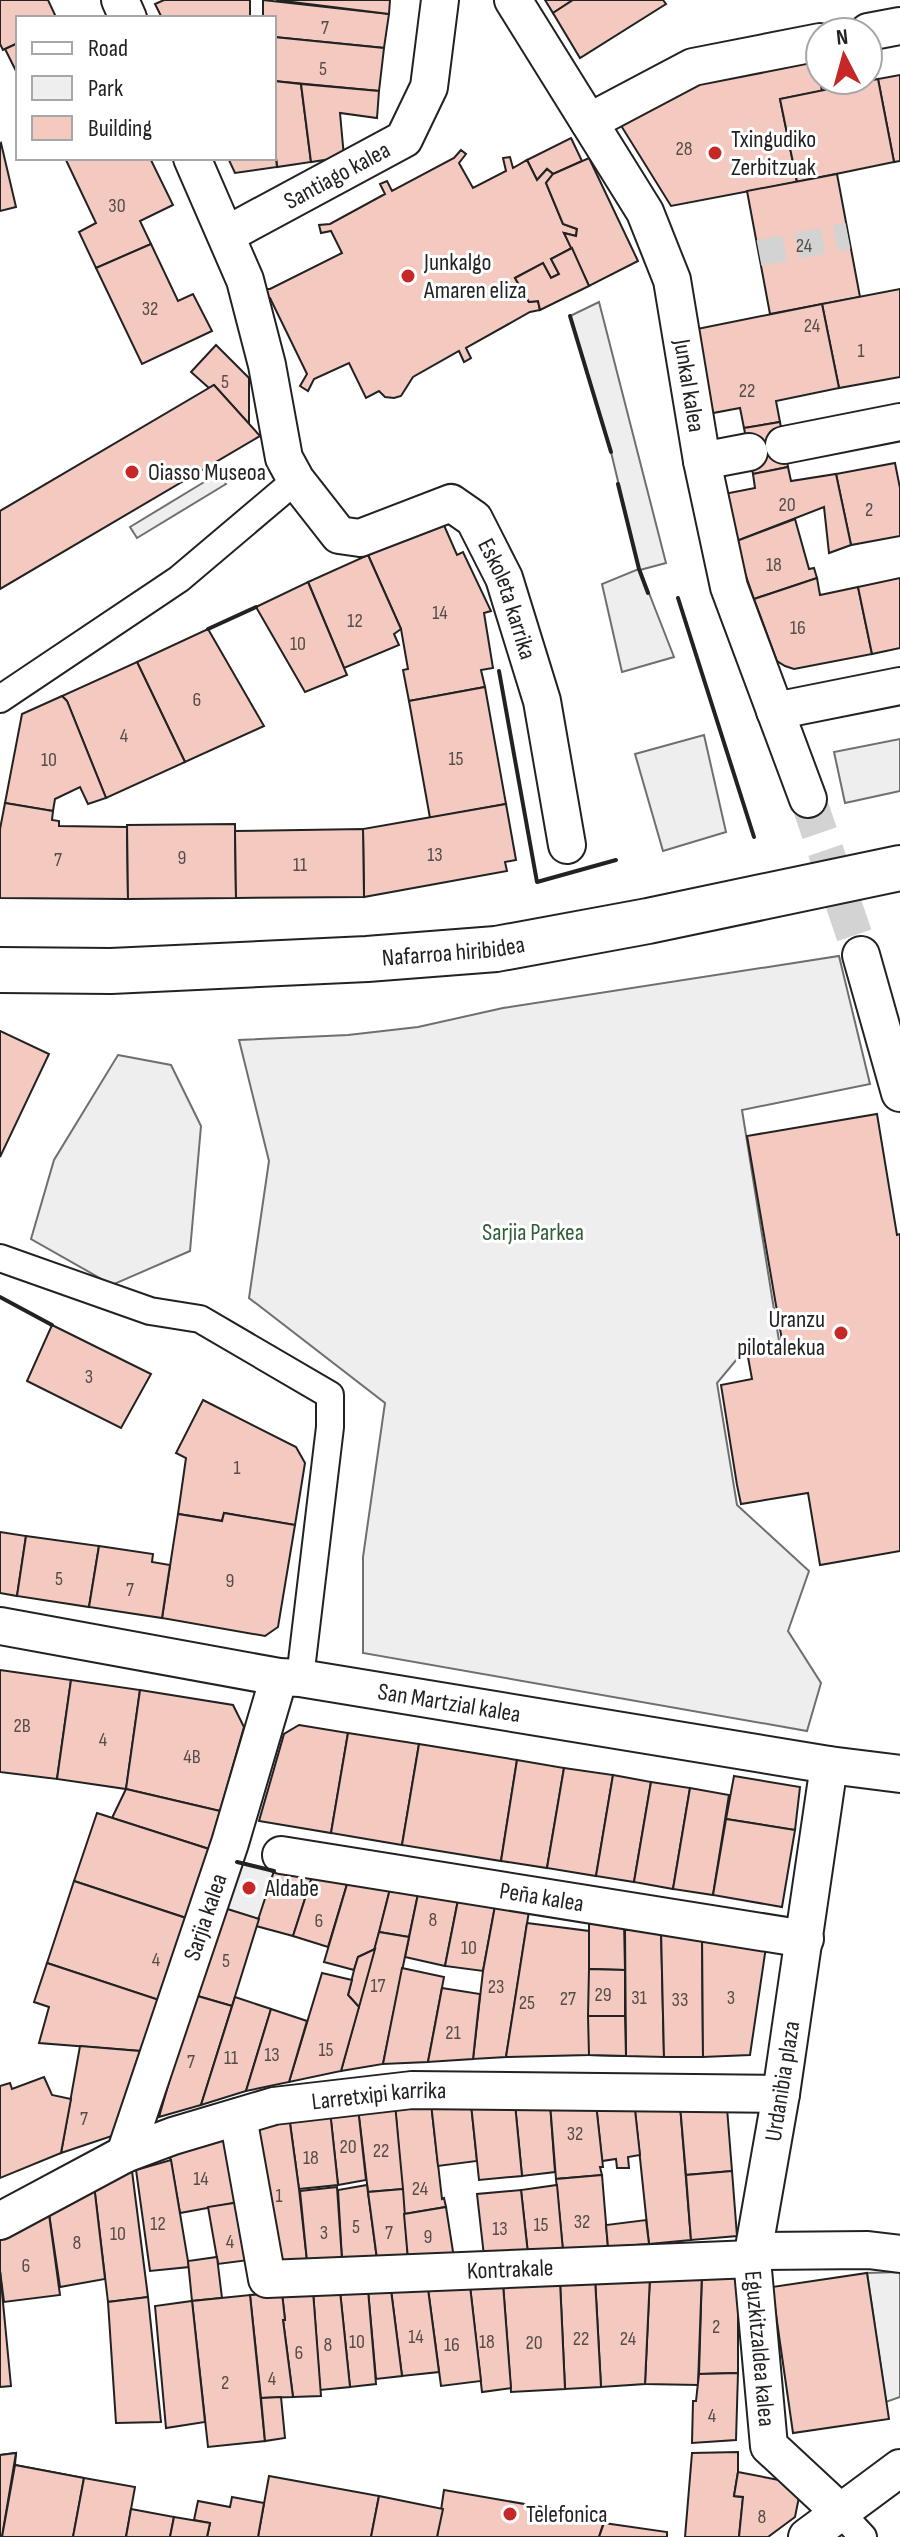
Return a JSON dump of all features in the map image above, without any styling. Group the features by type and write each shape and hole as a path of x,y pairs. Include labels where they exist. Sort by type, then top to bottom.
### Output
{"main road":[{"name":"Nafarroa hiribidea","path":"0,970 111,971 367,959 496,949 648,921 900,868"}],"street":[{"name":"Santiago kalea","path":"226,235 404,139 429,87 440,0"},
{"name":"Junkal kalea","path":"513,0 645,212 672,280 702,461 729,587 808,799"},
{"path":"589,122 693,67 804,45"},
{"name":"Eskoleta karrika","path":"193,160 245,280 267,365 284,458 296,480 339,535 360,538 451,503 474,519 504,578 542,701 567,845"},
{"path":"784,445 900,422"},
{"path":"702,461 749,452"},
{"path":"0,699 179,579 296,480"},
{"path":"775,711 900,686"},
{"path":"861,955 892,1027 900,1093"},
{"path":"0,1258 150,1311 200,1319 330,1395 330,1427 289,1677"},
{"name":"San Martzial kalea","path":"0,1626 289,1677 900,1774"},
{"name":"Sarjia kalea","path":"125,2154 289,1677"},
{"name":"Urdanibia plaza","path":"752,2255 781,2094 829,1765"},
{"name":"Peña kalea","path":"281,1855 805,1939"},
{"name":"Larretxipi karrika","path":"0,2221 125,2154 173,2136 274,2106 412,2090 781,2094"},
{"name":"Kontrakale","path":"238,2117 267,2279 752,2255"},
{"path":"752,2255 868,2250 900,2254"},
{"name":"Eguzkitzaldea kalea","path":"752,2255 769,2446 851,2525"},
{"path":"807,2537 851,2525 900,2468"}],"green space":[{"path":"599,302 666,563 640,570 674,657 622,672 602,584 639,569 611,452 570,316"},
{"path":"219,473 226,484 137,538 130,527"},
{"path":"704,735 726,832 663,851 635,754"},
{"path":"900,739 900,791 845,803 834,752"},
{"name":"Sarjia Parkea","path":"839,956 870,1084 742,1110 780,1347 742,1353 717,1383 737,1505 809,1571 788,1631 821,1683 807,1731 363,1653 363,1557 385,1403 249,1298 269,1161 239,1040 348,1035 418,1027 503,1008"},
{"path":"118,1055 171,1065 201,1126 190,1251 112,1285 31,1239 54,1160"},
{"name":"Aldabe","path":"237,1861 274,1871 259,1919 224,1908"},
{"path":"900,2272 900,2397 886,2402 867,2273"}],"building":[{"path":"0,0 48,0 56,16 16,16 16,44 3,50 0,44"},
{"path":"164,0 250,0 250,16 161,16 155,4"},
{"path":"263,0 389,14 384,48 276,37 276,16 263,16"},
{"path":"276,0 390,0 389,14"},
{"path":"545,0 573,0 553,13"},
{"path":"573,0 663,0 666,4 580,58 553,13"},
{"path":"276,37 384,48 379,91 276,81"},
{"path":"16,44 16,71 5,49"},
{"name":"Txingudiko Zerbitzuak","path":"804,61 804,94 780,99 797,182 671,206 620,124 697,83"},
{"path":"900,75 900,161 894,162 881,96 884,96 884,78"},
{"path":"276,81 301,84 311,162 277,167"},
{"path":"301,84 379,91 377,118 340,113 344,157 311,162"},
{"path":"804,94 881,96 894,162 797,182 780,99"},
{"path":"571,138 582,161 553,174 547,169 537,180 527,160"},
{"path":"0,144 16,207 0,211"},
{"name":"Junkalgo Amaren eliza","path":"461,150 466,154 459,163 473,188 506,171 503,158 510,157 513,168 527,160 537,180 547,169 553,174 546,183 563,224 577,229 576,236 564,233 572,248 551,259 559,274 551,278 543,263 515,278 529,302 538,301 540,310 530,312 466,348 471,358 464,362 459,351 413,377 401,396 385,397 379,391 366,398 349,363 314,379 308,391 300,386 307,374 270,298 258,298 259,289 270,289 342,253 331,231 321,233 319,225 330,224 385,194 380,184 387,181 392,191 454,158"},
{"path":"276,158 277,167 235,173 229,160"},
{"path":"589,158 638,261 589,286 564,233 576,236 577,229 563,224 546,183 553,174"},
{"path":"66,160 151,160 173,205 140,221 151,244 96,268 79,232 96,223"},
{"path":"837,174 860,297 770,314 747,191"},
{"path":"151,244 178,301 193,294 212,331 142,364 96,268"},
{"path":"572,248 589,286 540,310 538,301 529,302 515,278 543,263 551,278 559,274 551,259"},
{"path":"900,289 900,377 839,388 822,304"},
{"path":"822,304 839,388 776,401 780,422 744,428 740,408 713,413 697,329"},
{"path":"216,345 249,378 249,424 214,385 209,388 191,372"},
{"name":"Oiasso Museoa","path":"214,385 260,436 0,589 0,511"},
{"path":"780,422 788,467 753,474 744,428"},
{"path":"895,463 900,488 900,536 851,545 836,474"},
{"path":"788,467 791,481 836,474 851,545 829,553 824,507 734,542 724,494 755,488 753,474"},
{"path":"795,519 809,569 814,568 817,578 754,599 734,542"},
{"path":"443,523 457,555 463,552 491,611 484,613 493,668 481,670 485,687 409,701 403,670 408,669 401,629 368,555"},
{"path":"368,555 401,629 394,634 399,645 344,668 308,582"},
{"path":"817,578 820,595 858,587 872,654 794,669 777,661 754,599"},
{"path":"900,578 900,648 872,654 858,587"},
{"path":"308,582 347,675 305,692 256,607"},
{"path":"208,629 264,726 185,762 137,662"},
{"path":"137,662 185,762 106,798 67,701 62,696"},
{"path":"485,687 506,804 430,818 409,701"},
{"path":"62,696 67,701 106,798 88,804 80,787 55,799 53,811 5,803 22,714"},
{"path":"5,803 53,811 52,820 59,821 59,826 127,827 128,899 0,898 0,829"},
{"path":"506,804 516,860 505,862 507,871 364,897 363,829"},
{"path":"235,824 236,898 128,899 127,825"},
{"path":"363,829 364,897 236,898 235,831"},
{"path":"0,1031 49,1054 0,1157"},
{"name":"Uranzu pilotalekua","path":"877,1114 897,1235 900,1234 900,1551 820,1565 808,1493 741,1504 737,1485 721,1385 752,1379 748,1357 784,1352 747,1136"},
{"path":"52,1325 151,1374 121,1428 27,1381"},
{"path":"203,1400 296,1447 305,1463 295,1525 224,1513 222,1521 178,1514 186,1458 176,1453"},
{"path":"224,1513 295,1525 278,1627 265,1636 162,1618 178,1514 222,1521"},
{"path":"0,1532 26,1536 17,1596 0,1593"},
{"path":"26,1536 99,1546 89,1607 17,1596"},
{"path":"99,1546 153,1554 152,1562 170,1565 162,1618 89,1607"},
{"path":"0,1670 71,1680 57,1779 0,1772"},
{"path":"71,1680 140,1690 126,1789 57,1779"},
{"path":"140,1690 233,1705 244,1727 220,1811 126,1789"},
{"path":"299,1725 348,1733 331,1833 259,1821 284,1734"},
{"path":"348,1733 419,1744 402,1845 331,1833"},
{"path":"419,1744 517,1760 501,1861 402,1845"},
{"path":"517,1760 564,1768 547,1868 501,1861"},
{"path":"564,1768 613,1775 596,1876 547,1868"},
{"path":"613,1775 651,1782 634,1882 596,1876"},
{"path":"734,1776 800,1787 795,1830 726,1819"},
{"path":"651,1782 690,1788 673,1889 634,1882"},
{"path":"690,1788 729,1795 713,1895 673,1889"},
{"path":"126,1789 220,1811 209,1849 112,1818"},
{"path":"97,1813 209,1849 186,1918 74,1881"},
{"path":"726,1819 795,1830 782,1907 713,1895"},
{"path":"274,1871 312,1877 293,1936 256,1926"},
{"path":"312,1877 348,1881 328,1947 293,1936"},
{"path":"74,1881 186,1918 159,2000 47,1963"},
{"path":"348,1881 390,1889 375,1949 358,1957 354,1970 324,1962"},
{"path":"390,1889 418,1894 409,1937 379,1932"},
{"path":"418,1894 458,1900 445,1966 405,1957"},
{"path":"458,1900 495,1906 483,1971 445,1966"},
{"path":"495,1906 529,1911 506,2057 473,2059 483,1971"},
{"path":"224,1908 259,1919 232,2006 194,1995"},
{"path":"589,1919 624,1921 626,2056 589,2055"},
{"path":"589,1919 624,1921 625,1970 589,1969"},
{"path":"527,1923 589,1931 589,2055 506,2057"},
{"path":"625,1930 661,1930 664,2057 626,2056"},
{"path":"661,1930 702,1933 703,2057 664,2057"},
{"path":"379,1932 409,1937 383,2064 341,2071"},
{"path":"702,1933 767,1940 750,2055 703,2057"},
{"path":"375,1949 359,2007 348,1995 354,1970 358,1957"},
{"path":"47,1963 159,2000 140,2051 39,2043 49,2007 34,2002"},
{"path":"402,1968 444,1977 428,2062 383,2064"},
{"path":"589,1969 625,1970 625,2016 588,2016"},
{"path":"322,1973 352,1980 348,1995 359,2007 341,2071 289,2082"},
{"path":"442,1988 480,1994 473,2059 428,2062"},
{"path":"194,1995 232,2006 201,2105 159,2117"},
{"path":"235,1997 271,2009 246,2091 201,2105"},
{"path":"271,2009 307,2021 289,2082 246,2091"},
{"path":"588,2016 625,2016 626,2056 589,2055"},
{"path":"80,2046 140,2051 112,2136 61,2153"},
{"path":"44,2077 52,2095 71,2099 61,2153 0,2178 0,2086 10,2083 12,2089"},
{"path":"634,2101 680,2105 691,2240 649,2244"},
{"path":"634,2101 640,2155 628,2157 629,2168 617,2168 616,2159 602,2161 596,2104"},
{"path":"431,2103 442,2199 446,2207 404,2214 395,2104"},
{"path":"431,2103 471,2104 477,2161 438,2166"},
{"path":"550,2103 555,2172 522,2176 515,2104"},
{"path":"550,2103 596,2104 602,2175 556,2179"},
{"path":"395,2104 403,2189 368,2192 358,2108"},
{"path":"471,2104 515,2104 522,2176 479,2180"},
{"path":"680,2105 727,2108 732,2171 686,2175"},
{"path":"358,2108 366,2180 338,2185 330,2111"},
{"path":"330,2111 338,2185 299,2189 289,2116"},
{"path":"289,2116 307,2261 277,2261 255,2127"},
{"path":"225,2137 240,2202 180,2213 170,2157"},
{"path":"171,2160 189,2267 150,2271 136,2170"},
{"path":"132,2171 148,2297 108,2302 94,2185"},
{"path":"732,2171 737,2236 691,2240 686,2175"},
{"path":"602,2175 608,2247 563,2251 556,2179"},
{"path":"94,2185 105,2279 60,2287 48,2207"},
{"path":"367,2185 377,2259 342,2260 338,2190"},
{"path":"557,2185 563,2251 528,2254 521,2190"},
{"path":"337,2187 342,2260 307,2261 300,2191"},
{"path":"403,2189 408,2259 377,2259 368,2192"},
{"path":"521,2190 528,2254 484,2256 477,2194"},
{"path":"240,2202 249,2260 218,2264 208,2207"},
{"path":"48,2207 60,2295 4,2302 0,2229"},
{"path":"446,2207 454,2258 408,2259 404,2214"},
{"path":"646,2220 649,2244 608,2247 606,2225"},
{"path":"217,2257 222,2298 192,2301 188,2261"},
{"path":"738,2270 738,2373 699,2374 702,2272"},
{"path":"0,2271 11,2386 0,2387"},
{"path":"702,2272 698,2385 645,2384 650,2276"},
{"path":"867,2273 889,2419 793,2433 772,2287"},
{"path":"650,2276 645,2384 601,2387 595,2278"},
{"path":"595,2278 601,2387 565,2389 560,2281"},
{"path":"560,2281 565,2389 511,2392 503,2284"},
{"path":"503,2284 511,2388 482,2392 470,2286"},
{"path":"470,2286 481,2381 441,2386 428,2289"},
{"path":"428,2289 439,2372 402,2376 391,2290"},
{"path":"368,2290 391,2290 402,2376 376,2379"},
{"path":"368,2290 376,2384 350,2387 340,2291"},
{"path":"313,2291 340,2291 350,2387 320,2390"},
{"path":"313,2291 321,2396 293,2397 282,2293"},
{"path":"282,2293 293,2397 261,2398 250,2295"},
{"path":"250,2295 265,2441 208,2447 192,2301"},
{"path":"148,2297 161,2422 116,2423 108,2302"},
{"path":"192,2301 205,2422 166,2428 155,2306"},
{"path":"738,2373 736,2440 692,2443 693,2401 696,2401 699,2374"},
{"path":"281,2397 285,2438 265,2441 261,2398"},
{"path":"738,2452 734,2496 743,2497 739,2537 685,2537 692,2453"},
{"path":"16,2453 15,2465 84,2478 73,2537 0,2537 0,2455"},
{"path":"16,2453 2,2537 0,2537 0,2455"},
{"path":"15,2465 84,2478 73,2537 2,2537"},
{"path":"738,2472 789,2482 799,2497 795,2517 768,2537 739,2537 743,2497 734,2496"},
{"path":"269,2476 379,2496 371,2537 258,2537"},
{"path":"84,2478 135,2487 126,2537 73,2537"},
{"name":"Telefonica","path":"444,2490 605,2518 599,2537 437,2537"},
{"path":"379,2496 443,2509 437,2537 371,2537"},
{"path":"232,2497 264,2503 258,2537 207,2537 210,2523 194,2520 198,2501 230,2507"},
{"path":"131,2509 174,2517 170,2537 126,2537"},
{"path":"174,2517 210,2523 207,2537 170,2537"},
{"path":"604,2523 667,2532 667,2537 599,2537"}],"tunnel":[{"path":"759,253 848,236"},
{"path":"808,799 861,955"}],"wall":[{"path":"570,316 611,452"},
{"path":"618,484 648,593"},
{"path":"678,598 754,837"},
{"path":"208,629 256,607"},
{"path":"499,671 537,882 616,860"},
{"path":"0,1297 52,1325"},
{"path":"237,1862 274,1871"}],"place":[{"name":"Txingudiko Zerbitzuak","path":"715,153"},
{"name":"Junkalgo Amaren eliza","path":"408,276"},
{"name":"Oiasso Museoa","path":"132,472"},
{"name":"Uranzu pilotalekua","path":"841,1333"},
{"name":"Aldabe","path":"249,1888"},
{"name":"Telefonica","path":"510,2514"}]}
